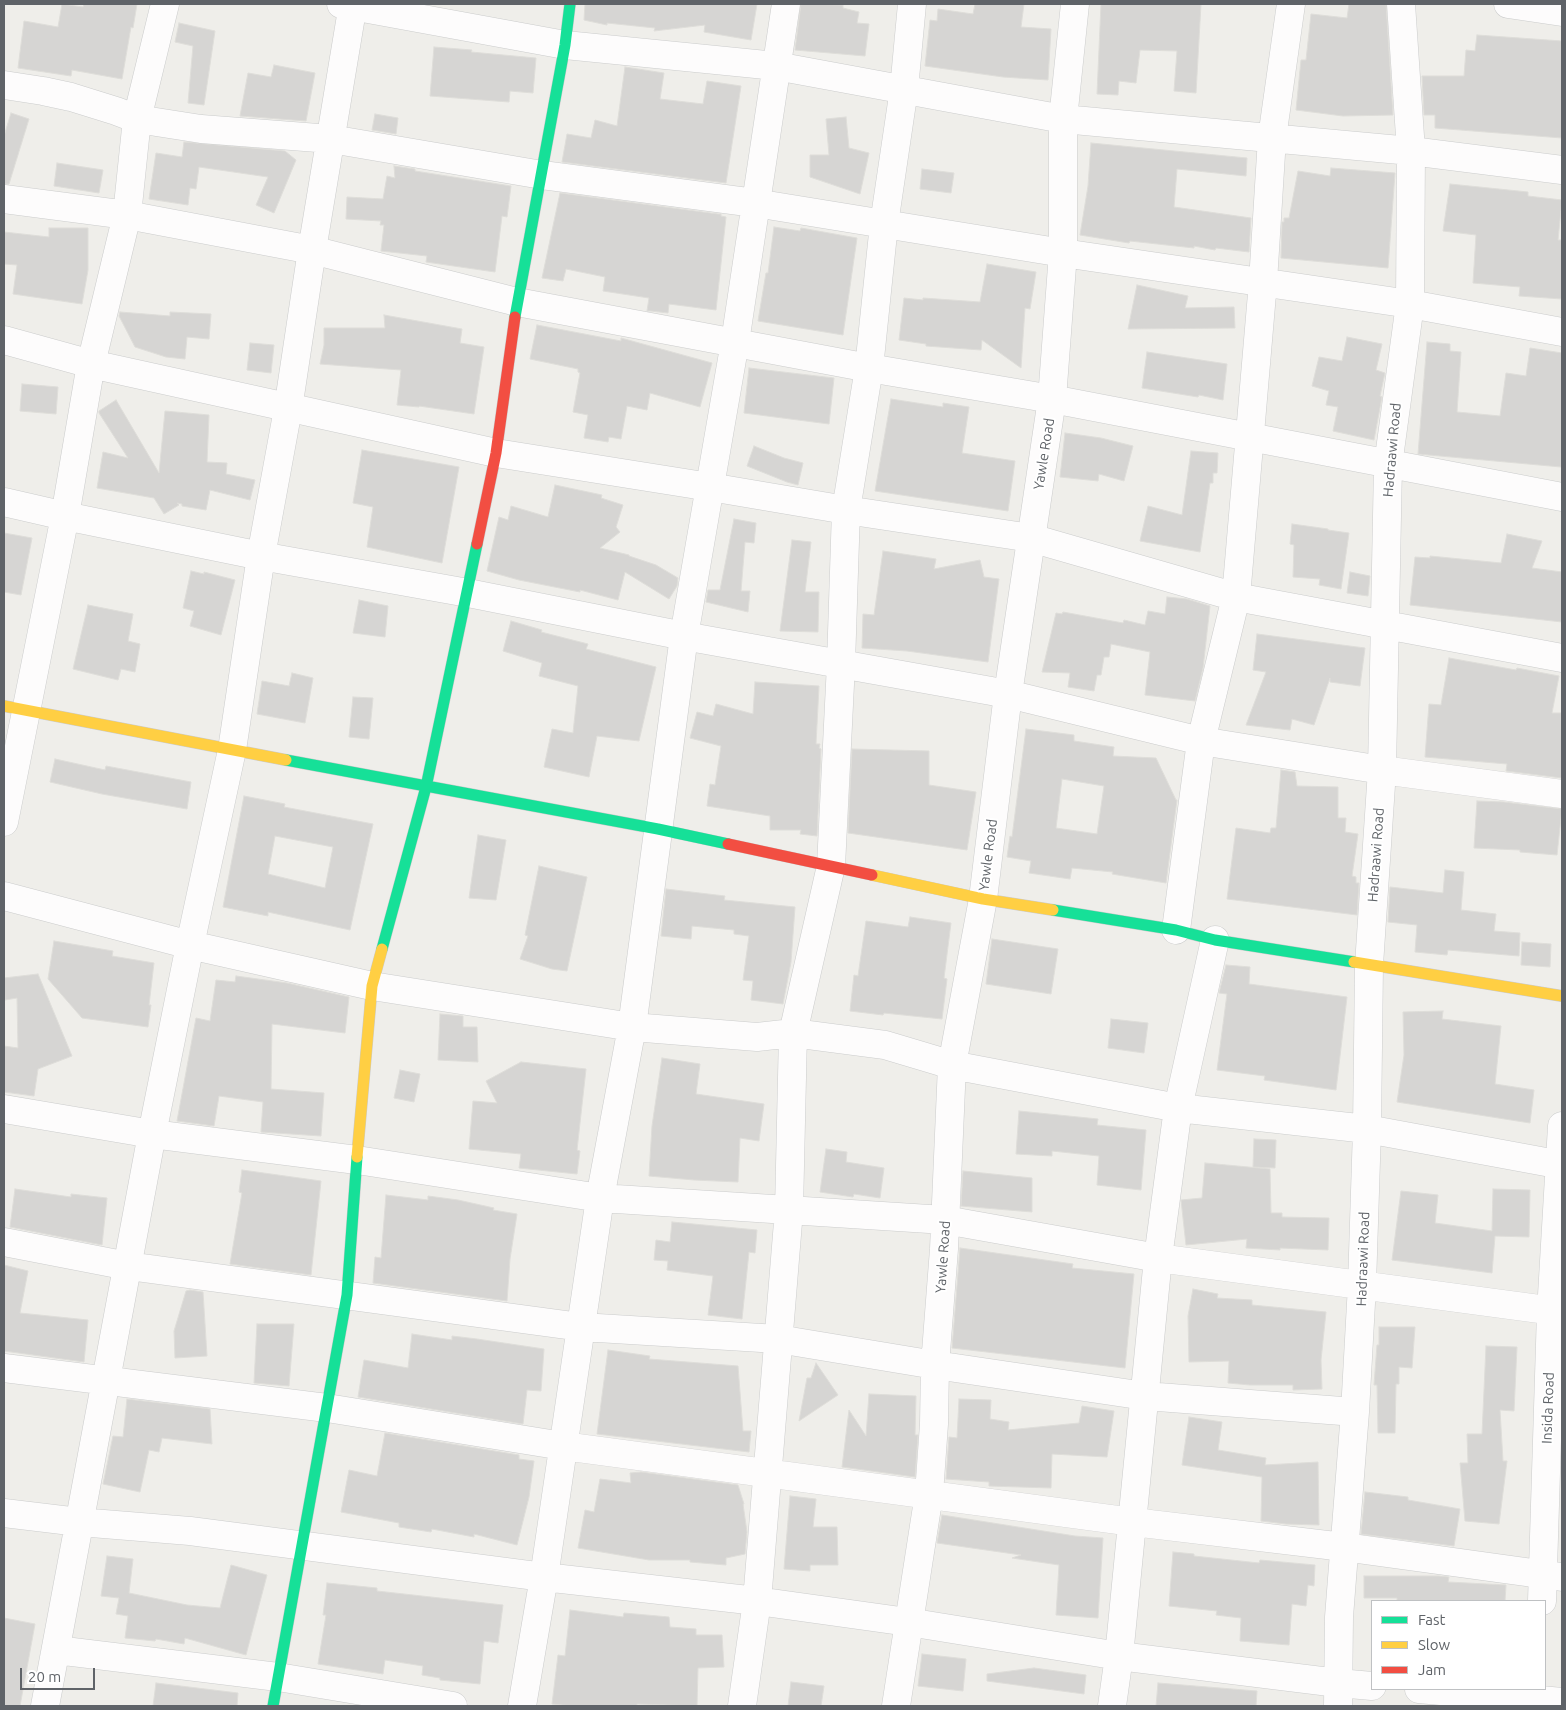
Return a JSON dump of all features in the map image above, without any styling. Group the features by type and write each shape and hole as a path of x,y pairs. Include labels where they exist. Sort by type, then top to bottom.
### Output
{"main road":[{"path":"273,1706 347,1295 372,986 426,787 468,593 496,453 517,302 542,175 565,45 570,4"},
{"path":"15,709 658,829 983,899 1176,930 1215,940 1562,996"}],"street":[{"path":"4,822 15,709 65,516 91,364 127,215 137,119 165,4"},
{"path":"522,1706 544,1577 600,1198 632,1027 684,636 735,342 786,4"},
{"path":"742,1706 756,1602 789,1210 793,1034 831,866 846,510 869,368 884,224 904,90 912,4"},
{"name":"Yawle Road","path":"896,1706 929,1494 952,1065 983,899 1008,694 1052,399 1063,253 1063,119 1075,4"},
{"path":"1176,930 1201,741 1236,598 1263,282 1272,138 1290,4"},
{"name":"Hadraawi Road","path":"1338,1695 1339,1617 1355,1412 1362,1285 1367,1129 1369,964 1382,770 1388,465 1410,304 1411,151 1401,4"},
{"path":"1508,4 1562,12"},
{"path":"45,1706 152,1134 232,750 261,556 288,409 331,139 349,5 565,45 776,66 1063,119 1411,151 1562,170"},
{"path":"4,85 43,91 71,98 137,119 201,129 331,139 542,175 755,203 1063,253 1410,304 1562,332"},
{"path":"4,198 127,215 312,250 517,302 869,368 1052,399 1562,497"},
{"path":"4,340 91,364 288,409 496,453 1031,538 1236,598 1386,624 1562,658"},
{"path":"4,502 261,556 468,593 684,636 1008,694 1201,741 1382,770 1562,794"},
{"path":"4,896 190,945 372,986 632,1027 758,1036 793,1034 885,1045 952,1065 1178,1108 1367,1129 1561,1165"},
{"path":"1112,1706 1119,1656 1158,1258 1178,1108 1215,940"},
{"path":"4,1110 152,1134 357,1160 600,1198 945,1220 1158,1258 1557,1312"},
{"name":"Insida Road","path":"1542,1600 1552,1576 1562,1126"},
{"path":"4,1242 128,1266 581,1327 778,1339 935,1365 1144,1396 1355,1412"},
{"path":"4,1368 327,1408 563,1446 1132,1522 1344,1546 1552,1576"},
{"path":"4,1513 79,1522 190,1531 908,1622 1119,1656 1338,1695 1371,1686"},
{"path":"56,1650 278,1677 453,1706"},
{"path":"1431,1690 1544,1699"}],"building":[{"path":"62,4 83,7 84,4 137,4 122,79 72,70 71,76 18,68 24,21 58,27"},
{"path":"585,4 757,4 751,40 704,32 705,25 654,31 655,28 607,23 607,25 584,20"},
{"path":"801,4 843,5 843,8 859,12 857,23 869,24 865,56 795,50"},
{"path":"975,4 1024,4 1021,27 1051,29 1048,80 1003,77 925,66 930,20 937,21 938,9 973,14"},
{"path":"1101,4 1201,4 1196,93 1174,91 1177,51 1140,50 1136,83 1119,81 1118,95 1097,94"},
{"path":"1349,4 1386,4 1393,115 1343,116 1296,110 1301,60 1306,60 1311,14 1347,18"},
{"path":"179,23 215,31 204,105 188,103 193,46 175,42"},
{"path":"1477,35 1562,41 1562,138 1435,128 1435,115 1424,115 1422,76 1464,76 1466,50 1475,51"},
{"path":"434,47 536,58 533,93 510,91 509,102 430,96"},
{"path":"274,65 315,73 306,121 240,116 248,73 271,77"},
{"path":"625,67 664,73 660,99 703,104 707,81 741,86 726,183 562,162 567,134 591,138 595,120 617,126"},
{"path":"11,113 29,119 9,184 4,184 4,136"},
{"path":"375,114 398,118 396,134 372,130"},
{"path":"846,117 849,148 869,153 860,194 810,177 810,155 829,155 826,119"},
{"path":"184,142 285,151 296,160 274,213 256,205 268,177 199,167 196,189 190,188 188,205 149,199 156,153 182,157"},
{"path":"1091,143 1247,158 1246,176 1177,169 1174,207 1251,218 1249,252 1130,241 1129,243 1080,235 1088,186"},
{"path":"57,163 103,170 99,193 54,186"},
{"path":"394,166 511,186 507,217 502,216 495,272 426,262 427,256 381,251 384,225 380,225 381,221 346,219 347,197 383,199 387,176 395,178"},
{"path":"1331,168 1395,173 1388,268 1281,258 1282,222 1284,222 1284,218 1289,218 1298,171 1330,176"},
{"path":"922,169 954,173 951,193 920,189"},
{"path":"1450,184 1528,192 1528,196 1562,200 1558,240 1562,240 1562,299 1519,296 1520,287 1473,283 1476,235 1443,231"},
{"path":"560,193 721,214 721,216 726,217 716,310 669,304 668,313 647,311 649,298 603,291 605,277 566,269 563,281 542,278"},
{"path":"774,227 800,231 801,228 857,238 843,335 758,321 766,273 768,273"},
{"path":"49,228 88,228 88,270 82,304 13,294 17,265 4,264 4,232 49,237"},
{"path":"987,264 1036,272 1030,309 1025,308 1021,368 982,340 981,350 926,346 926,344 899,340 904,298 980,302"},
{"path":"1137,285 1188,296 1185,308 1234,307 1235,328 1128,329"},
{"path":"120,312 170,316 170,312 211,314 209,339 187,337 185,359 166,357 135,347 119,316"},
{"path":"384,315 462,329 460,343 484,347 474,414 419,406 397,405 401,370 320,364 324,345 324,328 385,328"},
{"path":"537,325 621,341 621,338 712,363 700,407 650,393 647,410 627,406 621,439 609,437 608,442 584,438 588,415 573,412 580,373 578,369 530,359"},
{"path":"1347,337 1382,344 1376,370 1385,373 1374,440 1333,431 1338,407 1326,405 1329,391 1312,386 1319,357 1342,361"},
{"path":"1427,342 1450,344 1450,351 1461,352 1457,412 1500,416 1506,373 1526,376 1530,348 1562,353 1561,467 1418,454"},
{"path":"250,343 274,345 271,373 247,370"},
{"path":"1147,352 1227,364 1223,400 1142,388"},
{"path":"749,368 834,378 829,424 744,413"},
{"path":"22,384 58,387 56,414 20,411"},
{"path":"891,399 943,407 943,403 969,407 962,453 1015,461 1008,511 875,491"},
{"path":"116,400 159,473 165,411 209,415 207,462 227,463 226,474 255,480 250,500 210,490 206,510 182,506 182,504 177,503 179,505 164,514 154,498 97,488 103,452 128,458 99,413 99,411"},
{"path":"1065,433 1101,438 1133,446 1124,481 1099,474 1098,481 1060,477"},
{"path":"754,446 784,458 803,463 798,485 747,466"},
{"path":"362,450 459,467 442,563 367,547 373,507 353,503"},
{"path":"1191,451 1218,453 1217,473 1213,473 1213,483 1210,483 1200,552 1140,541 1148,506 1182,515"},
{"path":"555,485 602,495 601,498 623,505 616,527 620,532 600,548 629,555 656,565 678,578 677,586 669,599 625,572 618,600 580,590 580,592 519,580 487,571 499,517 508,520 511,506 548,517"},
{"path":"734,519 756,523 754,543 745,542 741,591 750,591 748,612 706,602 708,590 720,590"},
{"path":"1292,524 1349,533 1341,589 1319,585 1320,579 1293,577 1294,545 1290,544"},
{"path":"4,533 32,538 21,595 4,592"},
{"path":"1507,534 1542,541 1532,568 1562,572 1562,622 1410,605 1415,557 1430,558 1430,556 1501,563"},
{"path":"792,540 811,542 805,592 819,592 818,632 780,631"},
{"path":"883,551 936,559 934,569 980,560 984,577 999,579 988,662 907,651 862,648 863,614 874,615"},
{"path":"191,571 204,574 204,572 235,580 221,635 190,626 194,611 183,608"},
{"path":"1350,572 1370,576 1368,596 1347,593"},
{"path":"1167,597 1187,599 1210,606 1203,668 1195,701 1145,695 1150,652 1111,644 1109,657 1104,657 1101,675 1097,675 1094,691 1068,687 1070,673 1042,672 1056,613 1062,614 1063,612 1123,623 1124,620 1145,625 1148,611 1165,614"},
{"path":"359,600 388,606 385,637 353,633"},
{"path":"88,605 133,614 128,641 140,644 135,672 121,669 118,680 73,669"},
{"path":"511,621 542,630 541,632 588,644 586,649 656,667 639,741 597,736 589,777 544,767 552,729 573,733 578,686 539,676 542,663 503,651"},
{"path":"1257,634 1365,648 1360,686 1330,682 1330,678 1314,725 1292,719 1290,730 1246,725 1266,672 1253,670"},
{"path":"1449,658 1559,676 1552,713 1561,713 1562,778 1506,771 1507,764 1425,757 1429,704 1441,705"},
{"path":"292,673 313,678 305,723 257,714 262,681 289,686"},
{"path":"755,682 819,686 816,744 820,744 819,748 821,749 817,836 800,834 801,830 770,830 770,816 707,806 710,784 715,785 721,746 690,738 697,712 713,716 716,704 753,714"},
{"path":"353,697 373,698 369,739 349,737"},
{"path":"1026,729 1074,735 1074,741 1114,747 1113,756 1156,758 1177,800 1166,883 1112,874 1113,872 1072,868 1070,879 1029,873 1031,861 1007,857 1010,836 1012,837","holes":["1062,779 1104,786 1097,834 1056,828"]},
{"path":"852,749 929,751 929,785 976,792 967,850 848,833"},
{"path":"55,759 105,770 106,766 191,782 187,809 102,794 50,782"},
{"path":"1281,770 1295,772 1297,786 1338,787 1338,818 1346,818 1345,832 1358,834 1352,876 1356,877 1356,883 1359,883 1357,915 1227,899 1236,828 1270,833 1271,828 1276,828"},
{"path":"244,796 285,804 284,807 373,824 350,930 268,912 268,916 223,907","holes":["275,836 333,847 325,888 268,874"]},
{"path":"1477,801 1504,802 1562,809 1557,855 1520,852 1520,850 1474,848"},
{"path":"478,835 506,840 496,900 469,898"},
{"path":"539,866 587,877 567,971 552,969 520,959 528,936 525,935"},
{"path":"1445,870 1464,872 1461,910 1496,914 1494,931 1520,933 1519,956 1448,950 1447,955 1415,952 1417,925 1388,922 1390,887 1443,893"},
{"path":"666,889 725,896 724,900 795,907 791,962 783,1004 751,1000 753,981 743,980 749,936 734,934 734,930 692,926 691,939 661,936"},
{"path":"910,917 951,923 944,978 947,979 942,1019 850,1011 854,975 858,976 866,921 908,927"},
{"path":"992,939 1058,949 1051,994 986,984"},
{"path":"54,941 113,951 112,956 154,963 148,1027 82,1018 48,979"},
{"path":"1522,942 1551,944 1550,967 1521,965"},
{"path":"1226,965 1250,967 1249,984 1347,997 1336,1090 1264,1080 1265,1076 1217,1070 1227,994 1219,993"},
{"path":"38,974 72,1056 38,1069 34,1096 4,1092 4,1046 18,1048 17,998 5,1000 4,978"},
{"path":"236,976 287,983 349,997 345,1033 272,1024 271,1089 324,1093 321,1136 261,1132 263,1102 219,1096 214,1126 177,1121 196,1018 210,1021 216,980 235,982"},
{"path":"1443,1011 1442,1019 1501,1026 1495,1084 1534,1090 1530,1123 1397,1102 1404,1055 1403,1012"},
{"path":"440,1014 463,1016 463,1027 477,1027 478,1062 438,1060"},
{"path":"1111,1019 1148,1023 1144,1053 1108,1048"},
{"path":"662,1058 700,1064 696,1094 764,1104 759,1141 740,1138 738,1182 649,1176 652,1126"},
{"path":"521,1062 586,1069 577,1150 580,1151 577,1174 519,1168 521,1154 469,1149 473,1101 497,1103 486,1081"},
{"path":"400,1070 420,1074 414,1102 394,1098"},
{"path":"1019,1111 1098,1119 1097,1125 1146,1130 1141,1190 1097,1185 1099,1156 1052,1151 1052,1156 1016,1154"},
{"path":"1254,1139 1276,1140 1275,1168 1253,1167"},
{"path":"826,1149 847,1152 846,1162 884,1168 880,1198 854,1194 853,1197 820,1192"},
{"path":"1205,1163 1270,1169 1271,1213 1282,1213 1282,1217 1329,1218 1328,1250 1246,1248 1247,1239 1186,1245 1181,1200 1202,1198"},
{"path":"242,1170 321,1181 311,1275 230,1264 242,1193 239,1192"},
{"path":"963,1171 1032,1178 1032,1212 961,1206"},
{"path":"15,1189 71,1197 71,1194 107,1198 102,1245 10,1227"},
{"path":"1493,1189 1530,1190 1529,1237 1495,1236 1492,1273 1392,1260 1401,1191 1438,1195 1435,1223 1492,1231"},
{"path":"386,1195 428,1200 428,1196 458,1200 494,1208 493,1210 517,1214 510,1259 507,1301 373,1283 375,1257 381,1258"},
{"path":"672,1222 757,1230 755,1253 749,1252 742,1319 708,1315 713,1276 667,1270 668,1261 654,1260 656,1240 670,1242"},
{"path":"960,1248 1073,1264 1072,1268 1134,1274 1125,1368 952,1348"},
{"path":"4,1265 28,1271 20,1313 88,1320 84,1362 4,1351"},
{"path":"1193,1289 1218,1294 1217,1298 1252,1300 1252,1305 1326,1312 1321,1360 1322,1389 1293,1390 1293,1385 1228,1383 1229,1361 1189,1362 1188,1316"},
{"path":"186,1291 203,1292 207,1356 175,1358 174,1331"},
{"path":"257,1324 294,1324 289,1386 254,1383"},
{"path":"1379,1327 1415,1327 1412,1368 1399,1367 1399,1384 1396,1384 1395,1433 1378,1433 1377,1385 1374,1385 1377,1345 1379,1345"},
{"path":"412,1334 452,1340 452,1336 544,1349 541,1391 527,1390 523,1424 358,1397 364,1360 408,1368"},
{"path":"1486,1346 1517,1347 1514,1411 1500,1410 1503,1461 1507,1461 1499,1524 1465,1521 1460,1463 1468,1463 1467,1434 1482,1434"},
{"path":"608,1350 650,1356 649,1359 738,1366 743,1431 751,1431 749,1452 597,1434"},
{"path":"816,1363 838,1395 799,1421 807,1378 811,1378"},
{"path":"869,1394 916,1396 915,1435 918,1435 915,1477 842,1467 849,1410 866,1436"},
{"path":"127,1399 210,1409 212,1444 162,1438 159,1452 149,1450 140,1492 103,1484 113,1436 123,1437"},
{"path":"959,1399 991,1400 990,1419 1009,1422 1008,1430 1079,1423 1082,1406 1114,1411 1107,1457 1052,1454 1051,1488 989,1486 989,1482 946,1479 949,1437 957,1438"},
{"path":"1189,1417 1222,1422 1218,1450 1266,1458 1265,1465 1318,1462 1319,1525 1261,1521 1262,1477 1182,1465"},
{"path":"385,1433 519,1455 519,1459 534,1461 529,1497 517,1545 474,1534 474,1537 432,1529 431,1532 399,1527 399,1523 341,1512 349,1470 377,1476"},
{"path":"641,1472 738,1485 744,1504 747,1532 745,1554 726,1558 726,1565 690,1562 690,1560 649,1560 578,1548 585,1510 594,1512 600,1479 631,1483 630,1473"},
{"path":"1365,1492 1408,1497 1408,1500 1460,1509 1454,1546 1361,1534"},
{"path":"790,1496 816,1499 813,1527 837,1527 838,1565 810,1565 810,1571 784,1569"},
{"path":"942,1515 1075,1536 1103,1538 1098,1618 1056,1615 1059,1565 1012,1558 1021,1555 937,1543"},
{"path":"1173,1552 1259,1563 1260,1560 1315,1565 1314,1586 1308,1585 1306,1606 1292,1604 1289,1645 1240,1641 1241,1618 1216,1615 1217,1611 1169,1606"},
{"path":"107,1556 133,1559 129,1593 187,1605 220,1608 231,1565 267,1575 246,1655 185,1638 184,1644 156,1639 155,1641 125,1638 128,1616 116,1614 119,1598 101,1596"},
{"path":"1364,1576 1439,1576 1449,1577 1448,1582 1506,1585 1505,1600 1397,1600 1397,1598 1364,1598"},
{"path":"327,1583 377,1588 377,1591 503,1605 498,1643 484,1641 480,1684 440,1680 440,1678 422,1675 423,1666 385,1660 383,1674 318,1664 326,1615 323,1615"},
{"path":"570,1610 623,1617 624,1613 669,1617 670,1627 696,1629 696,1635 722,1635 724,1667 698,1668 697,1706 637,1704 637,1706 572,1706 552,1704 558,1655 565,1656"},
{"path":"4,1618 35,1624 20,1706 4,1706"},
{"path":"922,1654 966,1659 963,1691 918,1686"},
{"path":"1034,1668 1086,1675 1084,1694 987,1681 987,1674"},
{"path":"791,1682 824,1686 821,1706 788,1706"},
{"path":"156,1683 238,1693 237,1706 153,1706"},
{"path":"1158,1683 1257,1691 1256,1706 1156,1706"}],"traffic: fast":[{"path":"515,317 565,45 570,4"},
{"path":"382,949 426,787 477,544"},
{"path":"286,760 658,829 728,844"},
{"path":"1053,910 1176,930 1215,940 1354,962"},
{"path":"273,1706 347,1295 357,1157"}],"traffic: slow":[{"path":"4,706 286,760"},
{"path":"872,875 983,899 1053,910"},
{"path":"357,1157 372,986 382,949"},
{"path":"1354,962 1562,996"}],"traffic: jam":[{"path":"477,544 496,453 515,317"},
{"path":"728,844 872,875"}]}
